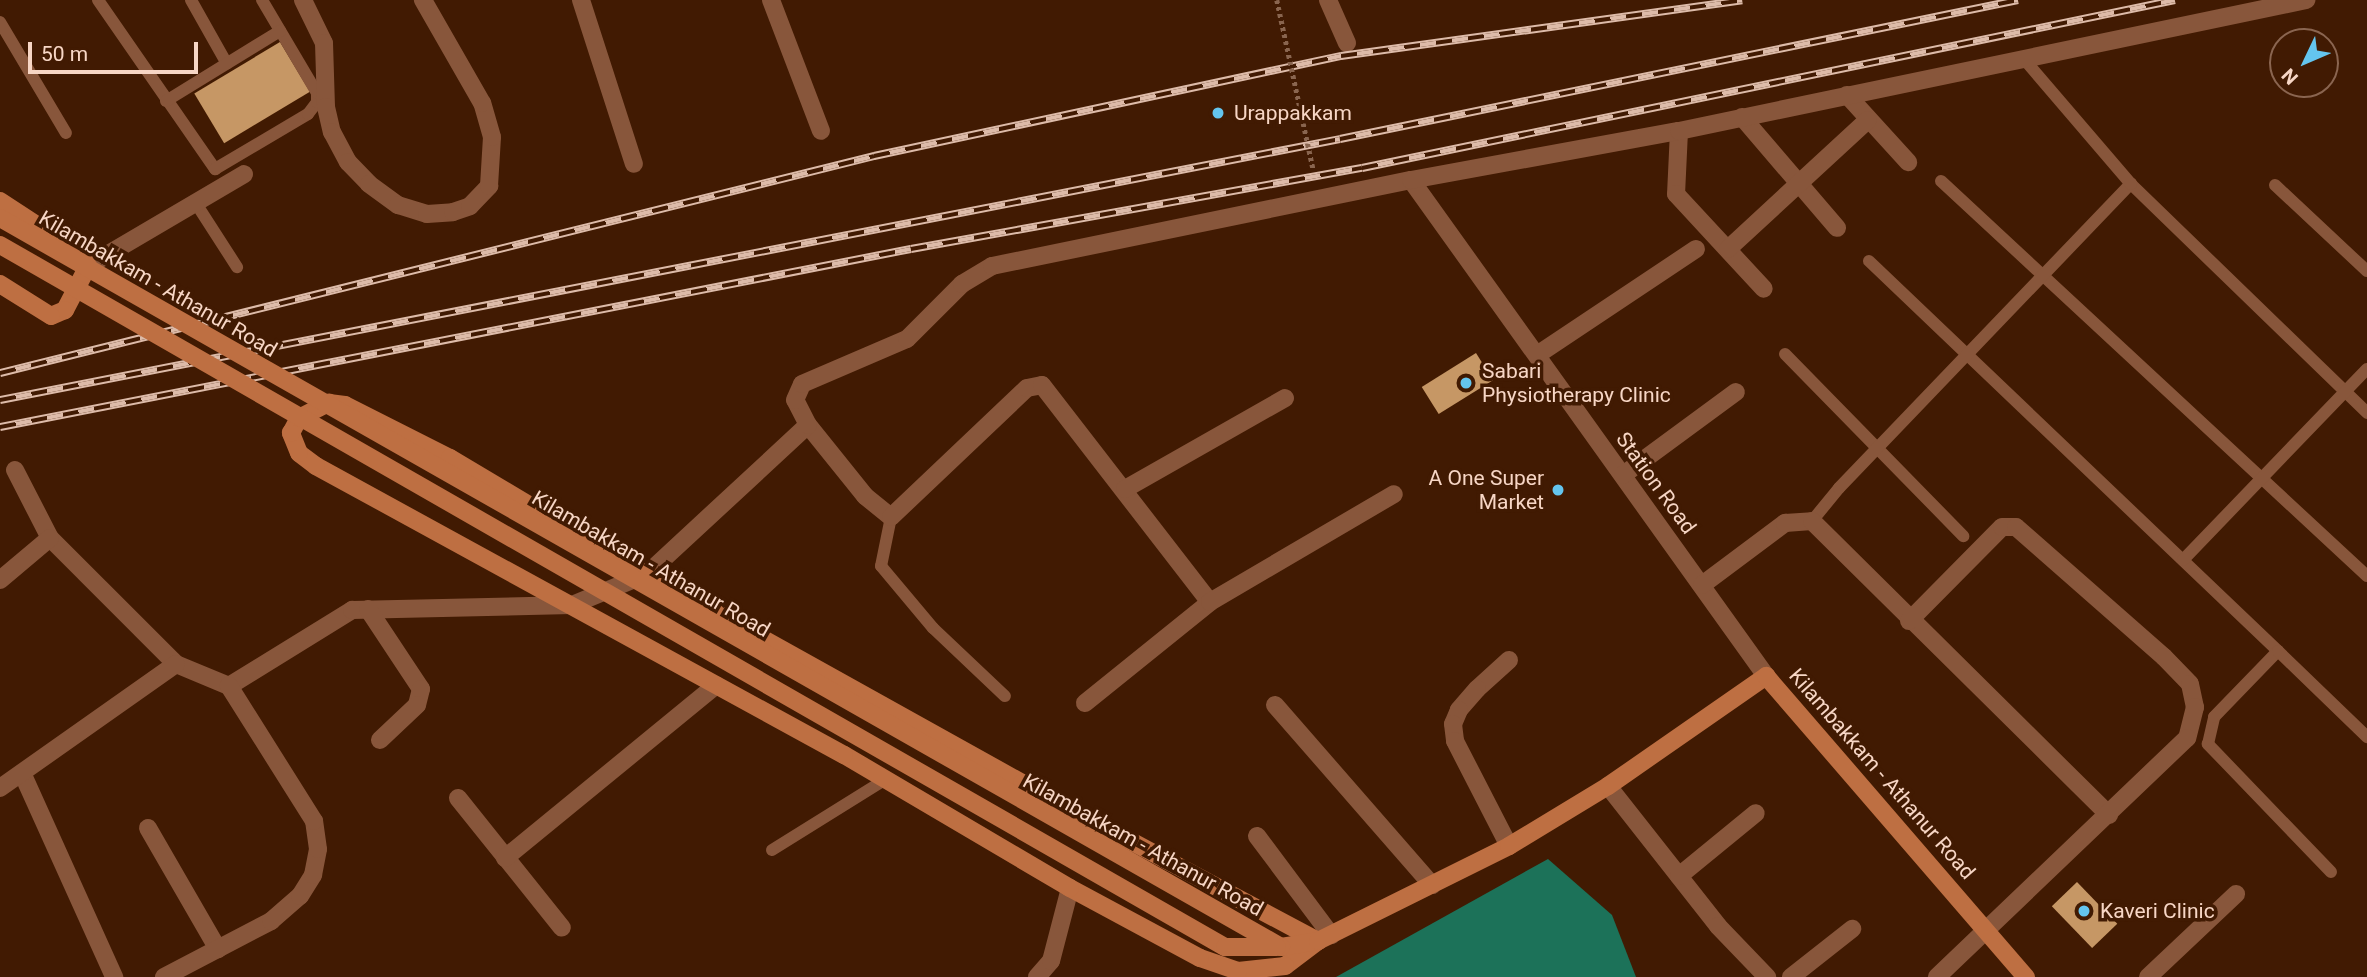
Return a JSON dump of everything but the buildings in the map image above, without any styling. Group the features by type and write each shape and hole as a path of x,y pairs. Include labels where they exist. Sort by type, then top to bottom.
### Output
{"street":[{"path":"303,0 324,43 326,107 332,132 348,162 398,205 427,214 470,206 489,186 493,164 492,136 481,103 423,0"},
{"path":"581,0 634,164"},
{"path":"1328,0 1347,43"},
{"path":"1210,602 1049,389 1036,384 891,517 865,496 808,425 795,400 802,384 907,339 962,284 992,267 1411,180 1679,131 2022,57 2306,0"},
{"path":"777,2 821,131"},
{"path":"1847,95 1908,162"},
{"path":"1742,117 1837,228"},
{"path":"1728,249 1868,120"},
{"path":"1679,131 1676,194 1764,289"},
{"path":"0,284 51,316 65,310 88,266 197,205 244,174"},
{"name":"Station Road","path":"1411,180 1766,676"},
{"path":"0,201 75,250 88,266"},
{"name":"Kilambakkam - Athanur Road","path":"0,218 1280,947"},
{"name":"Kilambakkam - Athanur Road","path":"0,245 1225,947 1280,947 1325,938 1432,885 1509,846 1608,786 1766,676 2026,977"},
{"path":"1537,355 1696,249"},
{"path":"1623,475 1736,392"},
{"path":"1125,489 1285,398"},
{"path":"329,403 345,405 450,458 647,574 1197,880 1325,938 1285,966 1237,974 1200,958 1070,888 716,685 316,466 299,453 291,433 299,418 329,403"},
{"path":"229,686 352,610 572,606 647,574 808,425"},
{"path":"15,470 50,538 176,664 229,686 300,793 314,821 318,849 313,875 300,896 271,921 164,977"},
{"path":"1085,703 1210,602 1394,494"},
{"path":"1702,585 1785,523 1812,522 1909,621 2109,815"},
{"path":"1909,621 2002,527 2016,527 2164,657 2190,684 2195,707 2187,738 2109,815 1984,927 1937,977"},
{"path":"0,580 50,538"},
{"path":"368,609 421,689 417,705 380,740"},
{"path":"1508,660 1458,710 1453,724 1455,741 1509,846"},
{"path":"0,788 23,775 176,664"},
{"path":"505,858 716,685"},
{"path":"1275,705 1432,885"},
{"path":"23,775 114,977"},
{"path":"1608,786 1679,876 1767,977"},
{"path":"458,798 562,928"},
{"path":"1679,876 1756,813"},
{"path":"148,828 218,949"},
{"path":"1257,836 1325,938"},
{"path":"1037,977 1051,961 1070,888"},
{"path":"2148,977 2236,894"},
{"path":"1791,977 1852,929"}],"lane":[{"path":"98,0 211,167 220,169 308,114 317,102 317,93 262,0"},
{"path":"191,0 227,64"},
{"path":"0,22 66,133"},
{"path":"166,102 280,32"},
{"path":"2022,57 2131,184 2367,413"},
{"path":"1941,181 2367,576"},
{"path":"1812,522 1878,447 1968,352 2046,276 2131,184"},
{"path":"2275,185 2367,271"},
{"path":"197,205 237,267"},
{"path":"1868,261 1968,352 2367,737"},
{"path":"1785,354 1963,536"},
{"path":"2183,559 2367,369"},
{"path":"891,517 881,566 933,628 1005,696"},
{"path":"2278,651 2214,717 2208,744 2331,872"},
{"path":"772,850 883,781"}],"path":[{"path":"1277,0 1313,169"}],"shaded area":[{"path":"1548,859 1612,915 1636,977 1336,977"}],"railway":[{"path":"0,373 874,156 1341,56 1742,0"},
{"path":"0,400 1340,139 2018,0"},
{"path":"0,427 911,249 1362,168 2175,0"}],"place":[{"name":"Urappakkam","path":"1218,113"},
{"name":"Sabari Physiotherapy Clinic","path":"1466,383"},
{"name":"A One Super Market","path":"1558,490"},
{"name":"Kaveri Clinic","path":"2084,911"}]}
